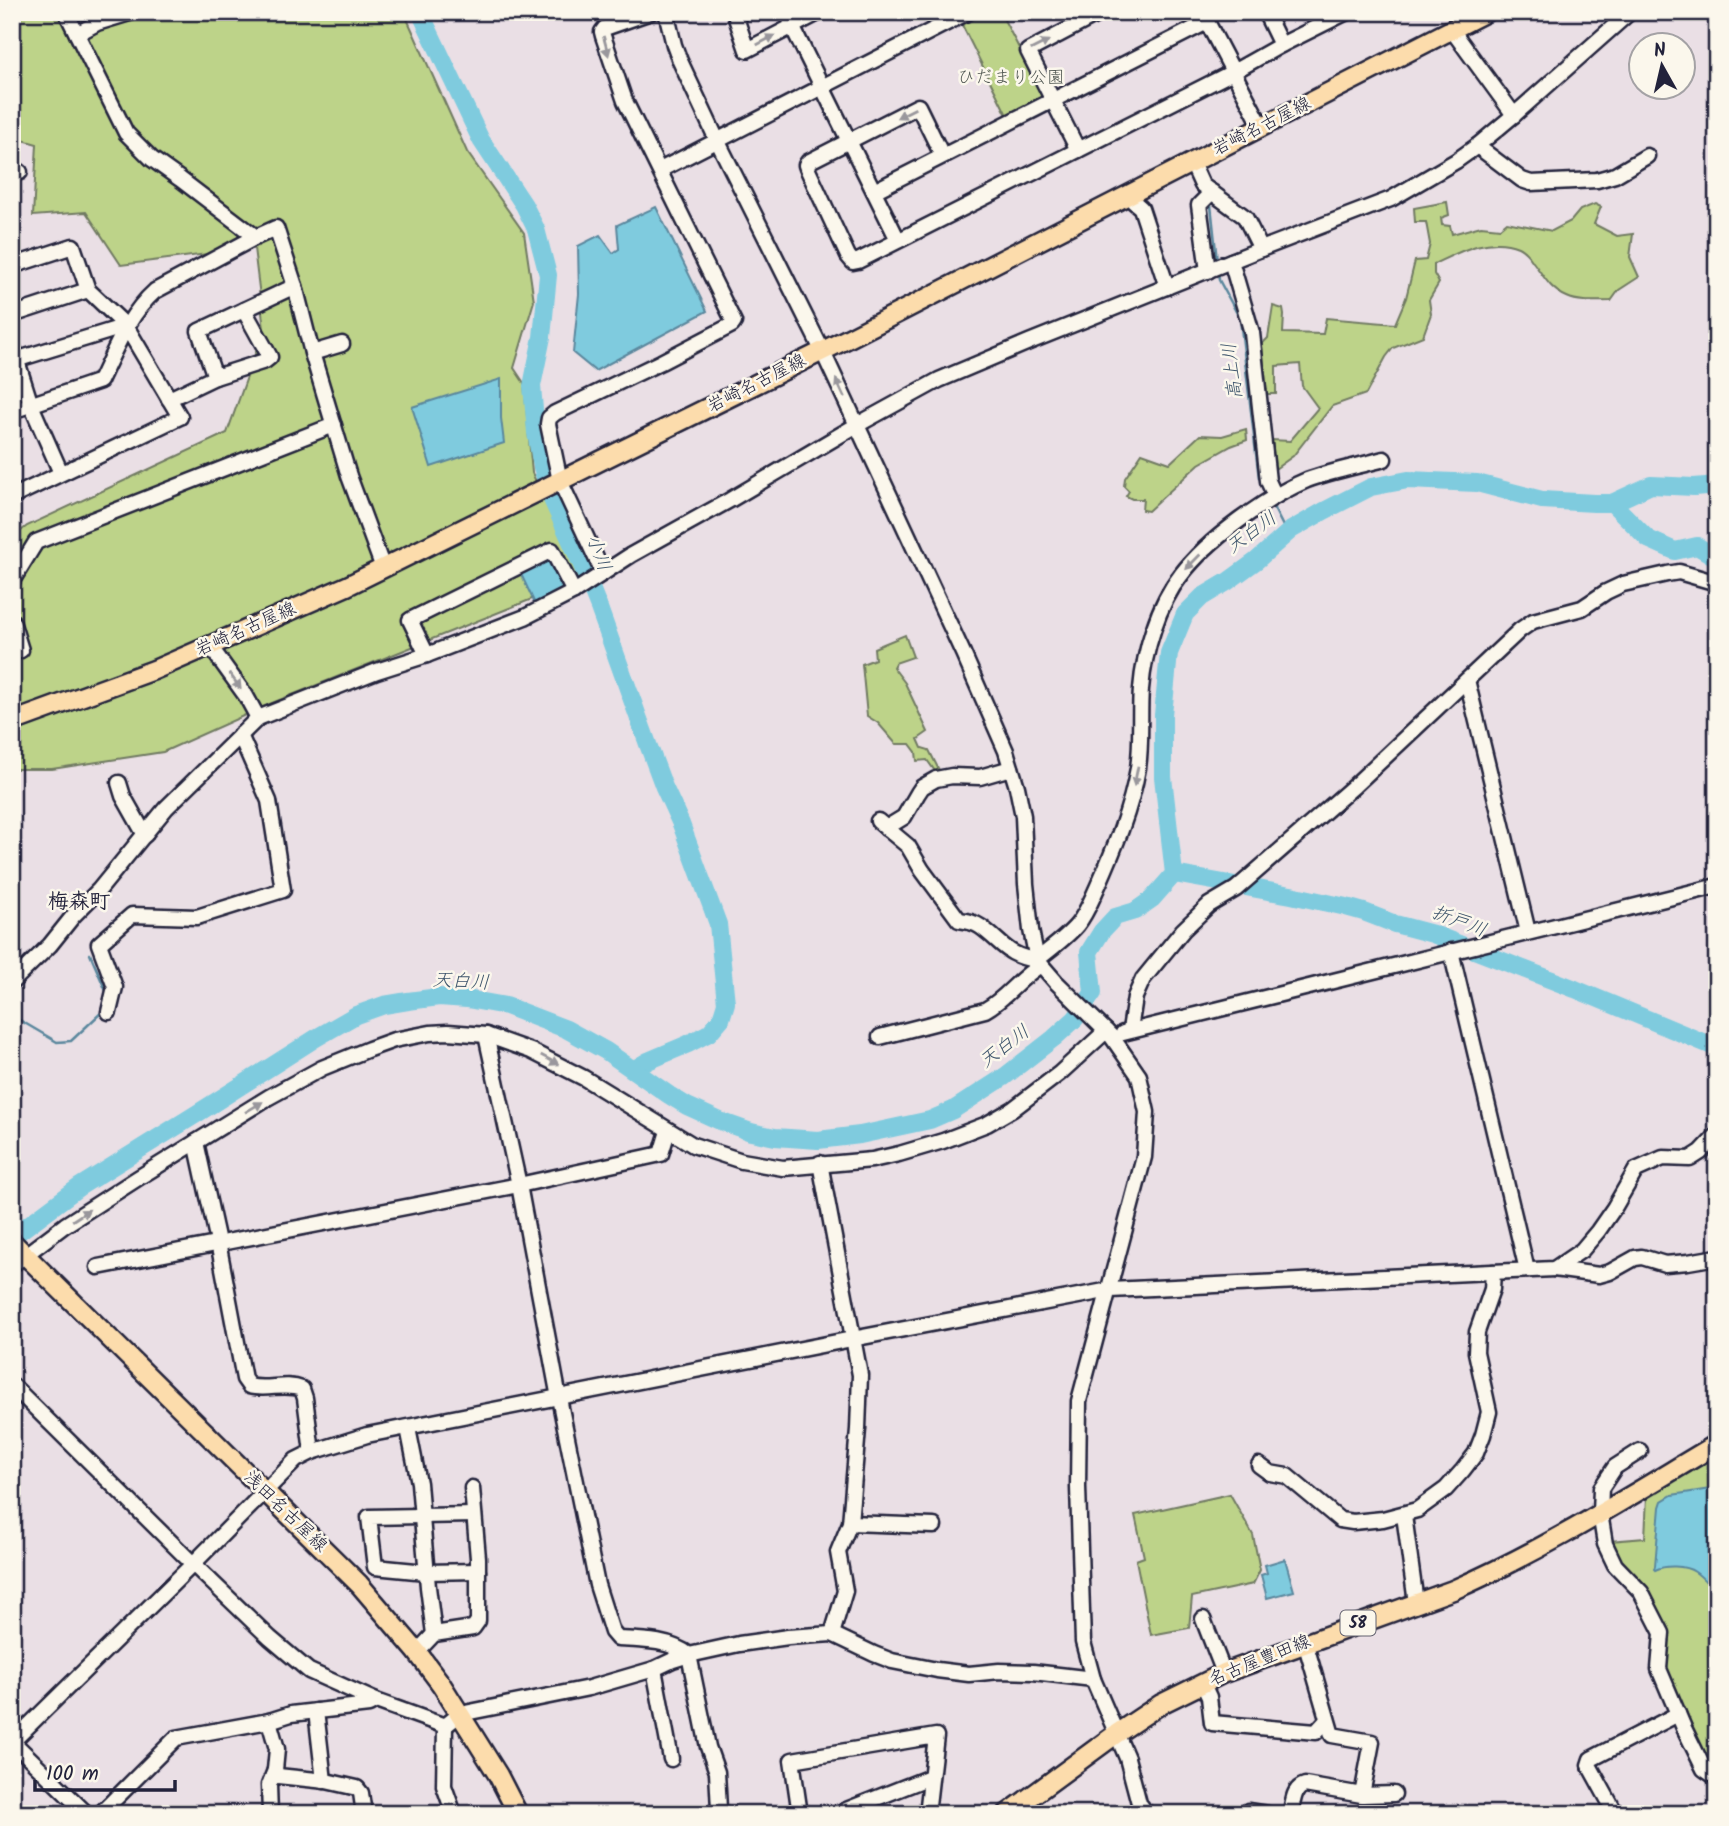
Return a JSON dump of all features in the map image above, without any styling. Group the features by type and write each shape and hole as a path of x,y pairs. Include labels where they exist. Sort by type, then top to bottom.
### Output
{"main road":[{"name":"岩崎名古屋線","path":"12,722 154,670 347,586 1130,195 1486,12"},
{"name":"浅田名古屋線","path":"12,1242 19,1260 359,1584 441,1684 498,1775 518,1814"},
{"name":"名古屋豊田線","path":"1007,1814 1161,1704 1224,1673 1486,1575 1600,1513 1717,1444"}],"street":[{"path":"66,12 126,133 152,159 256,237"},
{"path":"77,34 96,23 133,12"},
{"path":"599,575 557,482 549,418 662,362 734,322 625,101 610,60 604,29 651,12"},
{"path":"666,12 680,61 822,350 1006,751 1023,816 1031,930 1039,962 1105,1030 1139,1076 1147,1112 1144,1157 1079,1401 1078,1487 1083,1642 1093,1679 1127,1758 1139,1803 1147,1814"},
{"path":"734,12 747,50 790,19 820,12"},
{"path":"660,170 968,12"},
{"path":"1077,150 1028,51 1102,12"},
{"path":"1265,12 1281,45"},
{"path":"942,155 918,106 808,162 806,165 853,262 1347,12"},
{"path":"12,982 50,945 99,890 166,808 258,718 526,617 939,380 1218,266 1391,199 1477,146 1630,12"},
{"path":"874,191 1052,100 1205,17 1262,127"},
{"path":"790,19 898,240"},
{"path":"1452,30 1514,115"},
{"path":"1477,146 1522,180 1531,183 1597,180 1615,175 1647,156"},
{"path":"1192,163 1202,185 1245,217 1261,249"},
{"path":"1212,192 1199,205 1218,266 1252,333 1271,499"},
{"path":"1130,195 1141,208 1167,287"},
{"path":"12,411 100,381 127,326 143,302 155,292 276,228 349,476 383,568"},
{"path":"12,266 73,246 88,290 127,326 180,417 12,497"},
{"path":"215,377 199,331 295,286"},
{"path":"12,315 88,290"},
{"path":"169,399 215,377 265,362 270,357 244,310"},
{"path":"14,361 127,326"},
{"path":"312,353 342,344"},
{"path":"12,345 14,361 61,473"},
{"path":"12,581 36,542 334,425"},
{"path":"880,1037 985,1010 995,1005 1077,926 1086,912 1115,844 1132,794 1139,765 1141,688 1145,664 1155,625 1180,575 1221,535 1271,499 1310,479 1384,459"},
{"path":"427,655 410,620 552,550 578,589"},
{"path":"1130,1030 1135,997 1143,979 1183,930 1209,905 1236,889 1354,786 1512,637 1533,621 1582,608 1623,584 1679,572 1717,583"},
{"path":"12,621 21,650 12,653"},
{"path":"210,646 246,696 258,718"},
{"path":"1467,680 1528,932"},
{"path":"109,1012 115,987 99,944 132,915 197,917 283,890 269,801 240,735"},
{"path":"1012,768 980,777 952,776 936,779 918,793 904,817 882,825 908,846 959,920 972,922 1015,954 1039,962"},
{"path":"119,783 123,796 145,835"},
{"path":"19,1260 65,1225 270,1097 322,1068 394,1040 448,1032 486,1035 531,1051 584,1078 693,1145 742,1161 783,1168 872,1160 899,1154 987,1124 1013,1109 1060,1073 1105,1030 1130,1030 1717,886"},
{"path":"1451,951 1527,1270"},
{"path":"486,1035 519,1185 597,1585 612,1632 618,1639 678,1646 689,1655 708,1747 717,1772 718,1814"},
{"path":"98,1267 519,1185 661,1154 668,1130"},
{"path":"1554,1269 1582,1250 1614,1208 1636,1170 1663,1157 1690,1159 1717,1135"},
{"path":"196,1142 244,1379 249,1386 259,1389 292,1385 302,1389 312,1452"},
{"path":"820,1163 860,1375 850,1523 838,1552 845,1591 832,1634"},
{"path":"87,1814 12,1741 296,1460 312,1452 367,1435 1110,1290 1554,1269 1598,1275 1610,1272 1635,1258 1642,1257 1665,1264 1717,1257"},
{"path":"1259,1465 1270,1473 1287,1476 1340,1520 1353,1522 1404,1515 1417,1510 1446,1489 1476,1452 1489,1412 1476,1352 1477,1332 1492,1289 1493,1272"},
{"path":"12,1385 193,1564 270,1638 309,1671 376,1701 445,1726"},
{"path":"408,1428 419,1483 434,1634"},
{"path":"1640,1451 1615,1467 1601,1489 1600,1513 1605,1544 1615,1565 1642,1592 1661,1633 1659,1669 1703,1769 1717,1778"},
{"path":"417,1652 434,1634 473,1628 478,1621 478,1571 471,1488"},
{"path":"474,1515 369,1517 375,1567 426,1572 478,1571"},
{"path":"1404,1515 1416,1603"},
{"path":"850,1523 934,1526"},
{"path":"1203,1619 1224,1673"},
{"path":"454,1814 443,1786 445,1726 460,1714 589,1688 654,1669 689,1655 739,1644 832,1634 891,1661 937,1670 969,1674 1033,1672 1093,1679"},
{"path":"1305,1642 1332,1735 1372,1742 1362,1795"},
{"path":"654,1669 671,1759"},
{"path":"1203,1684 1209,1697 1212,1723 1316,1732 1327,1720"},
{"path":"100,1814 176,1738 269,1721 290,1714 369,1705 376,1701"},
{"path":"316,1711 324,1781"},
{"path":"1616,1814 1589,1765 1591,1759 1678,1714"},
{"path":"269,1721 277,1749 275,1770 269,1785 270,1814"},
{"path":"800,1814 792,1760 936,1736 927,1814"},
{"path":"1703,1769 1717,1759"},
{"path":"275,1770 278,1776 357,1788 361,1793 364,1814"},
{"path":"836,1814 930,1777"},
{"path":"1290,1814 1296,1790 1305,1785 1362,1795 1394,1794"},
{"path":"1247,1814 1248,1811 1267,1814"}],"green space":[{"path":"12,12 404,12 467,152 524,233 534,301 514,368 524,383 532,473 582,579 272,703 163,752 52,769 12,769 12,538 27,526 227,433 264,329 254,248 121,265 86,212 33,216 37,144 12,137"},
{"name":"ひだまり公園","path":"988,12 1000,12 1044,96 1044,99 1009,119 962,25"},
{"path":"1447,202 1449,215 1441,218 1442,225 1450,226 1452,234 1481,226 1500,228 1507,222 1552,231 1571,221 1580,210 1595,204 1601,207 1594,224 1617,236 1633,234 1630,257 1639,277 1619,290 1611,301 1583,301 1567,297 1556,290 1524,251 1507,244 1474,246 1434,264 1434,274 1439,283 1429,300 1431,314 1423,336 1393,348 1366,394 1332,406 1293,456 1275,469 1272,440 1290,441 1318,408 1302,386 1300,364 1276,366 1276,394 1267,394 1262,344 1268,338 1273,306 1283,309 1283,333 1323,334 1326,318 1395,324 1406,298 1415,261 1426,260 1430,244 1426,222 1415,222 1414,208"},
{"path":"1246,429 1247,440 1199,464 1148,511 1142,510 1143,499 1126,496 1129,491 1124,486 1125,478 1142,453 1170,463 1200,435 1222,436"},
{"path":"905,635 913,657 895,663 893,667 905,683 928,732 918,739 922,748 929,750 939,770 935,771 927,760 917,761 916,752 910,744 896,744 878,723 867,716 862,664 875,659 874,648"},
{"path":"1717,1457 1717,1753 1706,1762 1663,1668 1664,1632 1619,1564 1610,1541 1645,1538 1647,1496"},
{"path":"1230,1494 1253,1535 1260,1570 1253,1584 1192,1597 1189,1628 1151,1635 1136,1560 1144,1557 1135,1515"}],"water":[{"path":"656,207 707,311 595,371 573,353 579,294 578,246 600,235 613,253 619,249 617,225"},
{"path":"501,379 504,443 431,467 412,407"},
{"path":"552,554 566,588 535,604 520,572"},
{"path":"1717,1488 1717,1593 1701,1577 1686,1568 1675,1566 1654,1569 1662,1501 1672,1495"},
{"path":"1285,1559 1294,1591 1267,1598 1261,1575 1267,1573 1265,1565"}],"waterway":[{"name":"小川","path":"420,12 481,140 524,205 536,229 548,275 542,337 532,386 542,467 550,495 599,608 664,787 681,824 718,924 726,1003 721,1019 709,1033 633,1070"},
{"name":"高上川","path":"1211,205 1217,261"},
{"name":"高上川","path":"1218,271 1219,280 1240,319 1259,478 1262,484"},
{"name":"天白川","path":"12,1237 79,1187 316,1038 356,1015 384,1005 408,1001 439,997 506,1006 566,1029 606,1051 687,1106 751,1132 775,1137 818,1140 860,1135 930,1120 953,1110 1004,1077 1075,1019 1093,993 1089,952 1102,931 1115,917 1135,911 1152,899 1174,874 1163,777 1163,715 1169,653 1185,614 1202,597 1256,561 1291,530 1371,487 1408,480 1477,483 1542,500 1612,503 1651,485 1717,485"},
{"name":"高上川","path":"1271,503 1287,534"},
{"name":"天白川","path":"1612,503 1648,539 1675,551 1697,546 1717,558"},
{"name":"折戸川","path":"1174,874 1346,907 1433,934 1717,1048"},
{"path":"90,954 106,996"},
{"path":"12,1018 57,1042 71,1041 104,1010"}],"district":[{"name":"梅森町","path":"79,902"}]}
